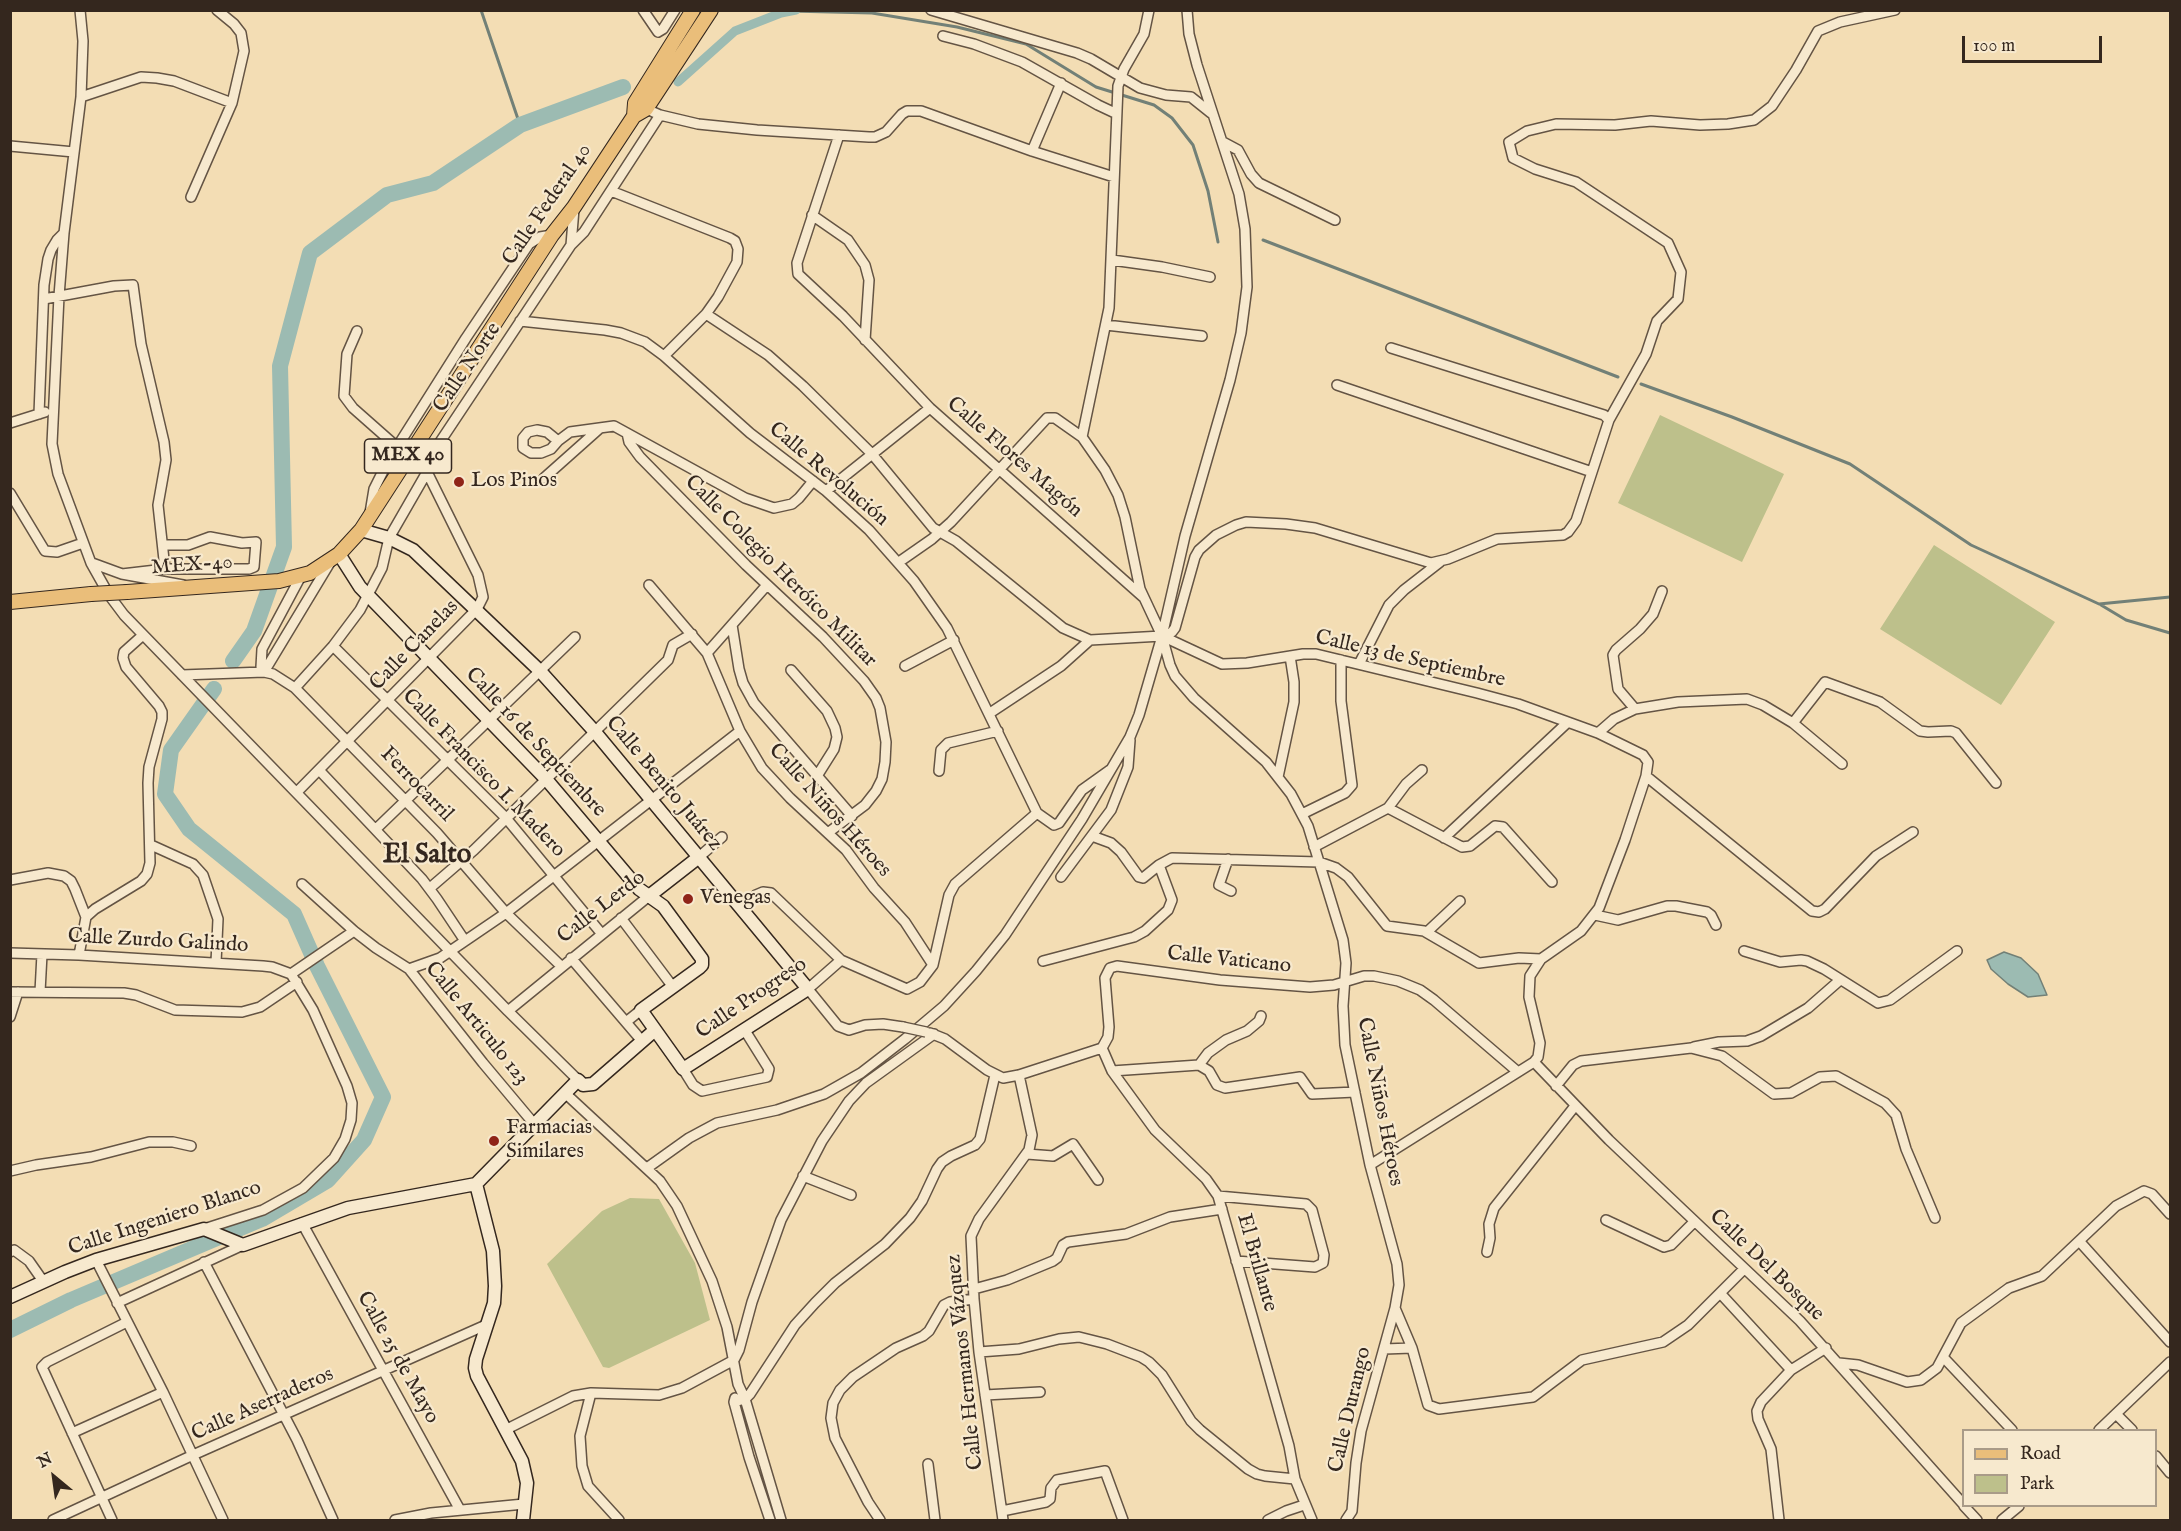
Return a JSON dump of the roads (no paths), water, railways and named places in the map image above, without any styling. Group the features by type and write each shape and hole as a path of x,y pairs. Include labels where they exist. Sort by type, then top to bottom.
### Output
{"main road":[{"name":"Calle Federal 40","path":"369,517 552,235 574,207 638,110 711,10"},
{"name":"Calle Federal 40","path":"638,110 691,13"},
{"name":"MEX 40","path":"302,576 335,558 361,530 369,517"},
{"name":"MEX-40","path":"10,602 91,594 259,583 302,576"}],"street":[{"path":"80,10 83,41 81,97 64,233 52,444 55,465 83,543 109,595 143,635 450,952 583,1085 593,1084 655,1030"},
{"path":"190,197 232,103 241,69 244,41 241,33 217,10"},
{"path":"643,10 658,32 663,29 675,10 691,13"},
{"path":"931,10 1077,53 1090,59 1119,82 1150,92 1191,97 1212,115"},
{"path":"1082,437 1106,325 1112,260 1115,113 1119,82 1141,42 1149,10"},
{"path":"647,1168 689,1137 717,1123 777,1110 824,1095 861,1073 944,1005 1005,935 1114,767 1130,737 1139,715 1162,636 1185,536 1230,380 1245,308 1247,260 1239,194 1192,48 1187,10"},
{"path":"1359,664 1389,605 1440,562 1497,539 1557,536 1568,532 1576,521 1609,420 1647,354 1657,321 1678,299 1681,272 1668,243 1576,182 1535,169 1513,158 1509,142 1527,131 1556,124 1615,125 1651,121 1700,125 1754,120 1772,106 1818,31 1840,22 1896,10"},
{"path":"943,36 1009,56 1115,113"},
{"path":"81,97 141,77 174,81 232,103"},
{"path":"1032,151 1060,83"},
{"path":"638,110 698,124 875,137 886,132 902,114 914,110 1114,177"},
{"name":"Calle Norte","path":"368,595 382,568 389,538 427,472 438,445 571,245 585,232 660,115"},
{"path":"838,135 813,215 848,240 865,265 869,280 866,340"},
{"path":"1223,142 1238,150 1251,174 1259,183 1335,220"},
{"path":"10,146 74,152"},
{"path":"611,191 730,238 738,249 737,262 730,278 706,314 664,356"},
{"path":"571,245 574,207"},
{"name":"Calle Flores Magón","path":"813,215 797,263 798,274 843,316 930,408 1144,598"},
{"path":"39,414 48,259 57,240 64,233"},
{"path":"369,517 374,489 396,446 529,244 540,237 552,235"},
{"path":"1112,260 1209,277"},
{"path":"44,299 114,286 133,285 141,344 164,442 166,460 158,505 165,569"},
{"path":"706,314 768,355 872,454 927,523 956,541 1063,628 1090,640 1162,636 1172,632 1199,550 1216,535 1236,525 1266,522 1315,528 1424,561 1440,562"},
{"name":"Calle Revolución","path":"520,321 621,333 645,342 664,356 750,433 826,491 869,530 899,562 927,598 954,640 1037,813"},
{"path":"1106,325 1202,336"},
{"path":"357,331 347,354 344,396 353,408 396,446"},
{"path":"42,347 56,347"},
{"path":"1391,348 1604,415 1609,420"},
{"path":"1337,385 1592,472"},
{"path":"826,491 930,408"},
{"path":"10,423 53,409"},
{"path":"899,562 940,532 1047,418 1055,418 1082,437 1105,470 1118,495 1144,598"},
{"path":"520,426 528,432 537,430 547,432 558,441"},
{"path":"528,432 523,438 523,448 531,453 541,453 551,449 558,441 576,430 614,426 745,498 774,508 792,504 813,481"},
{"path":"544,478 599,429"},
{"name":"Calle Colegio Heróico Militar","path":"627,433 629,442 640,457 842,657 870,689 880,708 886,742 882,778 876,791 865,805 829,832"},
{"name":"Calle Canelas","path":"297,792 477,609 483,597 478,575 427,472"},
{"path":"10,493 45,551 57,552 83,543"},
{"name":"Calle Benito Juárez","path":"361,530 389,538 413,550 540,671 595,732 838,1026 849,1030 865,1025 883,1024 930,1033 945,1039 995,1075"},
{"path":"122,574 165,569 249,570 254,567 256,542 242,543 210,537 188,545 163,545"},
{"path":"302,576 262,649 261,667 264,672 335,558"},
{"name":"Calle 16 de Septiembre","path":"335,558 546,779 639,889 663,906 702,959 702,965 699,968 673,987"},
{"path":"91,563 122,574 188,587"},
{"name":"Calle Niños Héroes","path":"649,585 707,653 740,731 754,757 777,786 846,849 874,888 905,922 933,965"},
{"path":"707,653 767,585"},
{"path":"1635,709 1618,689 1613,655 1653,614 1662,591"},
{"path":"295,688 333,646 368,595"},
{"name":"Calle Niños Héroes","path":"1144,598 1162,636 1170,665 1183,686 1256,752 1278,777 1302,814 1314,847 1343,940 1346,963 1343,1025 1370,1165 1397,1264 1399,1285 1395,1308"},
{"path":"732,626 739,669 748,693 852,816"},
{"path":"430,888 462,861 668,660 673,645 692,634"},
{"path":"86,917 141,881 147,874 150,864 148,783 162,712 126,667 123,657 124,652 143,635"},
{"name":"Calle 13 de Septiembre","path":"1162,636 1222,664 1316,654 1499,699 1598,733 1645,757 1648,766 1646,776"},
{"path":"376,829 575,637"},
{"path":"905,666 954,640"},
{"path":"990,713 1061,666 1090,640"},
{"name":"Calle Francisco I. Madero","path":"333,646 506,818 602,933"},
{"path":"1278,777 1294,702 1290,656"},
{"path":"1302,814 1345,793 1352,785 1342,710 1341,660"},
{"path":"791,670 828,711 835,728 837,737 834,749 817,776"},
{"name":"Ferrocarril","path":"182,675 264,672 273,674 295,688 405,800 462,861 506,913 561,966"},
{"path":"1793,723 1825,682 1880,702 1924,732 1951,731 1956,733 1996,783"},
{"path":"1598,733 1614,719 1635,709 1678,702 1747,699 1763,705 1793,723 1842,764"},
{"path":"1444,838 1568,722"},
{"path":"939,771 941,750 948,743 998,730"},
{"path":"409,969 426,964 450,952 506,913 740,731"},
{"path":"1061,877 1111,810 1128,767 1130,737"},
{"path":"743,909 756,895 763,892 771,893 841,960 907,988 920,982 933,965 949,895 955,884 1037,813 1054,825 1059,823 1082,790 1114,767"},
{"path":"319,770 430,888 465,941"},
{"path":"1314,847 1388,808 1406,784 1422,771"},
{"path":"1370,1165 1534,1062 1538,1057 1540,1042 1528,997 1528,985 1534,967 1541,959 1581,931 1595,915 1605,895 1646,776 1812,911 1819,912 1825,909 1876,856 1913,832"},
{"path":"1388,808 1462,847 1470,846 1495,826 1503,827 1552,882"},
{"path":"1092,836 1111,843 1141,878 1172,858 1319,862 1336,868 1348,877 1387,926 1427,932 1479,963 1519,958 1541,959"},
{"name":"Calle Lerdo","path":"508,1011 722,837"},
{"path":"151,845 188,861 203,875 218,919 216,963"},
{"path":"1228,859 1219,885 1232,891"},
{"path":"1043,961 1134,937 1145,931 1171,906 1172,896 1159,865"},
{"path":"10,879 48,873 64,876 71,881 86,917 79,955"},
{"name":"Calle Articulo 123","path":"302,884 354,931 409,969 535,1125"},
{"path":"1427,932 1460,901"},
{"path":"1595,915 1618,920 1667,906 1707,912 1716,925"},
{"path":"621,918 673,987 626,1022"},
{"path":"11,1017 14,992 124,993 136,995 176,1010 242,1012 260,1007 294,978 300,968 354,931"},
{"path":"1744,951 1780,962 1801,960 1807,962 1824,969 1869,999 1883,1003 1957,951"},
{"name":"Calle Zurdo Galindo","path":"10,954 79,955 272,967 294,978"},
{"path":"40,992 42,954"},
{"path":"571,958 642,1041"},
{"name":"Calle Progreso","path":"683,1069 808,988 841,960"},
{"name":"Calle Vaticano","path":"1101,1048 1108,1037 1105,978 1110,968 1117,966 1220,980 1310,987 1374,976 1398,981 1420,990 1518,1072"},
{"name":"Calle Ingeniero Blanco","path":"10,1298 43,1281 96,1260 210,1231 263,1210 303,1188 334,1158 345,1139 351,1120 352,1103 347,1086 313,1010 294,978"},
{"path":"1556,1086 1573,1065 1581,1060 1691,1048 1719,1042 1747,1041 1761,1036 1808,1008 1840,980"},
{"path":"641,1010 696,1089 708,1091 764,1079 770,1073 770,1069 744,1029"},
{"path":"1199,1065 1208,1053 1226,1040 1247,1030 1262,1016"},
{"path":"505,1430 573,1396 591,1393 659,1395 682,1388 734,1360 781,1220 822,1141 849,1101 866,1083 930,1033"},
{"path":"734,1402 745,1400 795,1325 815,1303 835,1283 891,1238 910,1218 922,1201 942,1162 975,1145 984,1130 995,1075 1003,1078 1018,1075 1101,1048"},
{"name":"El Brillante","path":"1101,1048 1112,1071 1155,1130 1206,1179 1218,1196 1289,1446 1294,1479 1312,1521"},
{"path":"1691,1048 1722,1056 1774,1094 1791,1093 1820,1077 1836,1076 1885,1103 1896,1115 1909,1158 1935,1218"},
{"name":"Calle Del Bosque","path":"1534,1062 1575,1106 1826,1348 1962,1503"},
{"path":"1112,1071 1199,1065 1209,1071 1221,1088 1300,1077 1312,1094 1355,1092"},
{"path":"1018,1075 1032,1135 1027,1154 1053,1156 1073,1144 1098,1180"},
{"path":"117,1303 204,1262 238,1243 348,1208 476,1184 578,1080"},
{"path":"566,1094 660,1181 677,1206 711,1281 727,1327 738,1384 745,1400 781,1521"},
{"path":"1487,1252 1490,1238 1489,1224 1494,1208 1575,1106"},
{"path":"10,1171 91,1157 149,1142 173,1142 191,1146"},
{"name":"Calle Hermanos Vázquez","path":"1003,1516 979,1352 971,1236 973,1228 1027,1154"},
{"path":"802,1176 851,1195"},
{"path":"476,1184 489,1230 495,1271 494,1303 475,1368 526,1472 523,1521"},
{"path":"1839,1363 1858,1365 1907,1382 1914,1382 1929,1376 1944,1358 1949,1343 1961,1323 2009,1288 2042,1276 2080,1242 2105,1215 2139,1192 2152,1194 2170,1214"},
{"path":"1218,1196 1302,1203 1310,1207 1324,1255 1323,1263 1315,1267 1236,1261"},
{"path":"880,1521 835,1438 831,1418 833,1403 840,1390 853,1377 896,1348 929,1331 944,1305 1053,1261 1057,1258 1063,1245 1068,1242 1126,1234 1170,1217 1222,1209"},
{"path":"1606,1220 1664,1247 1671,1245 1694,1222"},
{"name":"Calle 25 de Mayo","path":"302,1223 460,1510"},
{"path":"210,1231 238,1243"},
{"path":"2080,1242 2170,1342"},
{"path":"10,1252 14,1250 29,1261 43,1281"},
{"path":"96,1260 163,1392 223,1521"},
{"path":"204,1262 284,1415 333,1521"},
{"path":"1395,1308 1412,1348 1428,1405 1433,1408 1522,1399 1542,1391 1582,1360 1672,1338 1744,1269"},
{"path":"1720,1293 1791,1370"},
{"name":"Calle Durango","path":"1346,1521 1352,1511 1361,1431 1395,1308"},
{"path":"112,1521 42,1367 47,1362 128,1322"},
{"name":"Calle Aserraderos","path":"53,1521 193,1455 488,1324"},
{"path":"979,1352 1019,1349 1070,1337 1107,1344 1141,1357 1162,1375 1191,1421 1248,1469 1265,1476 1294,1479"},
{"path":"1384,1349 1412,1348"},
{"path":"1779,1521 1771,1449 1758,1419 1757,1411 1761,1402 1791,1370 1826,1348"},
{"path":"1944,1358 2010,1429"},
{"path":"2101,1429 2170,1362"},
{"path":"738,1384 734,1402 770,1521"},
{"path":"72,1433 163,1392"},
{"path":"985,1395 1040,1392"},
{"path":"591,1393 580,1436 582,1466 588,1486 619,1521"},
{"path":"2116,1414 2130,1429"},
{"path":"2157,1457 2170,1473"},
{"path":"928,1464 935,1521"},
{"path":"1003,1516 1046,1502 1050,1499 1051,1488 1056,1480 1105,1471 1123,1521"},
{"path":"395,1521 431,1513 524,1504"},
{"path":"1268,1521 1286,1511 1304,1505"},
{"name":"Calle Del Bosque","path":"1966,1507 1977,1521"},
{"path":"2002,1521 2018,1507"}],"water":[{"path":"2004,952 2021,958 2038,974 2047,995 2028,997 1991,969 1987,960"}],"waterway":[{"path":"481,10 520,125"},
{"path":"678,82 735,31 781,13 796,10"},
{"path":"790,11 872,13 957,27 1026,44 1096,87 1154,105 1172,118 1193,145 1208,191 1218,242"},
{"path":"233,661 254,631 284,547 280,366 310,253 387,195 433,183 520,125 623,87"},
{"path":"1263,240 1618,377"},
{"path":"1641,384 1850,464 1971,545 2099,604 2170,597"},
{"path":"2101,605 2126,620 2170,633"},
{"path":"10,1330 71,1300 262,1219 328,1180 364,1140 383,1097 317,966 294,914 189,829 165,794 171,750 214,689"}],"place":[{"name":"Los Pinos","path":"459,482"},
{"name":"Venegas","path":"688,899"},
{"name":"Farmacias Similares","path":"494,1141"}],"district":[{"name":"El Salto","path":"427,856"}]}
